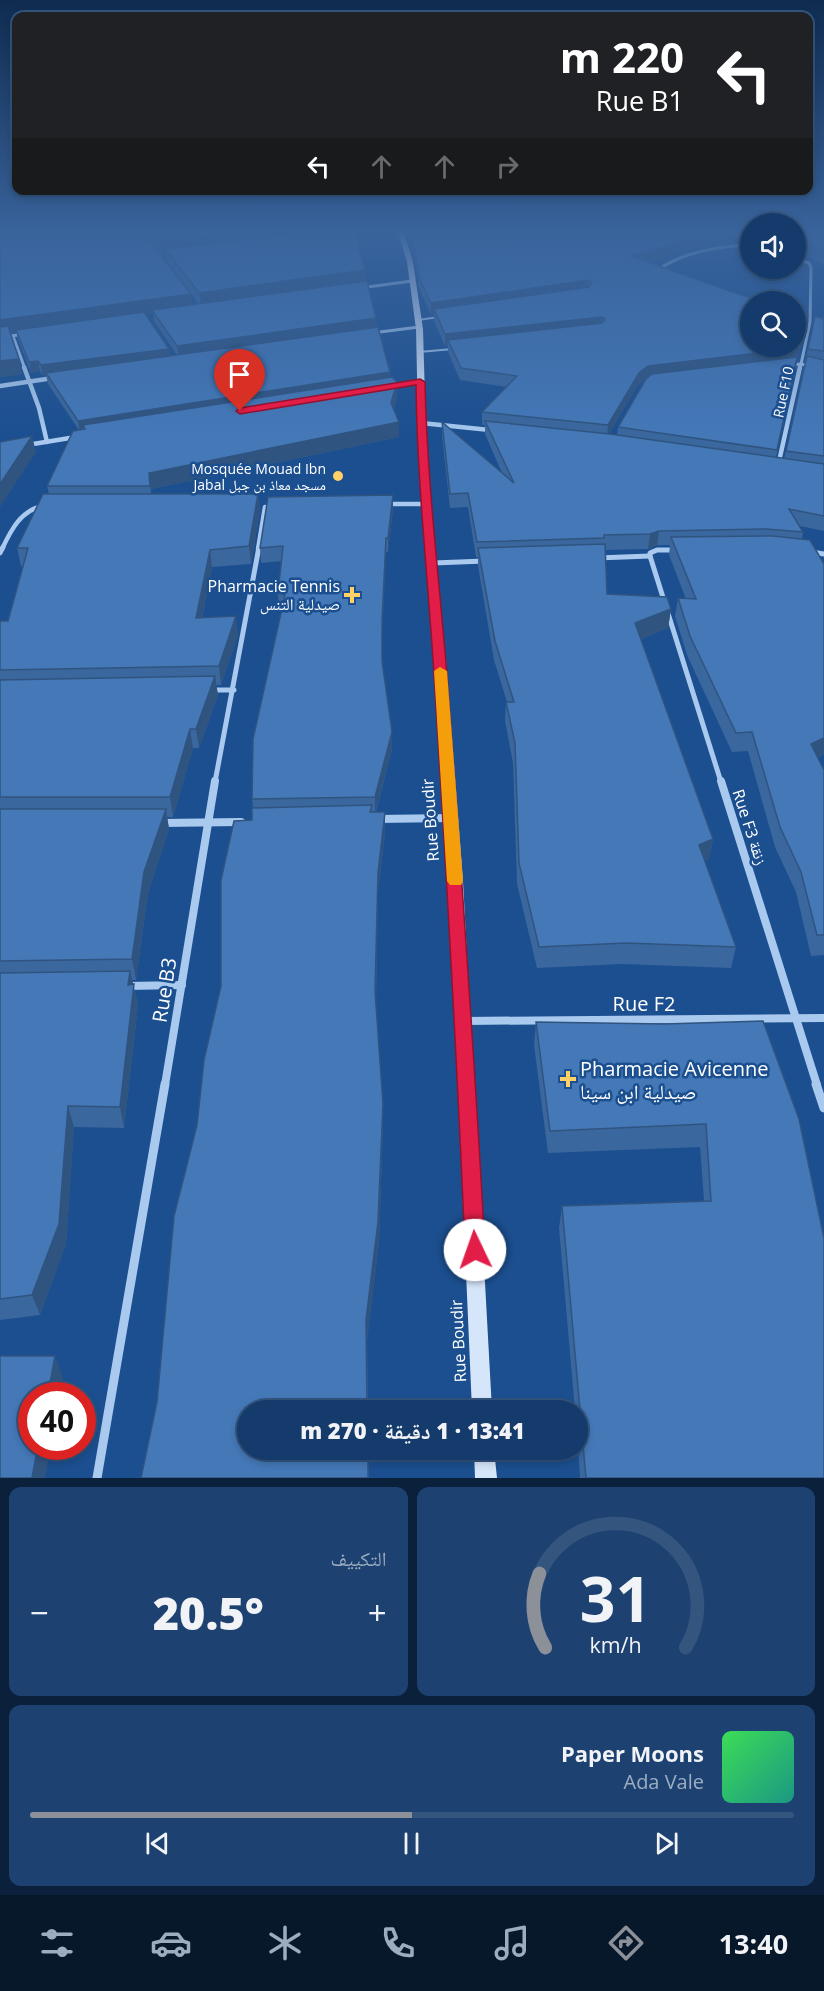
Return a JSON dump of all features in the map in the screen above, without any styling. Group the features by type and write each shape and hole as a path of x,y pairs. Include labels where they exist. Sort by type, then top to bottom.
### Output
{"street":[{"name":"Rue Boudir","path":"414,298 418,323 425,504 433,563 464,1021 483,1400"},
{"name":"Rue F10","path":"778,467 810,322 810,298"},
{"path":"806,321 810,322"},
{"path":"371,333 418,323"},
{"path":"0,338 24,334"},
{"path":"13,336 39,408 47,442"},
{"path":"788,365 800,364 824,368"},
{"path":"0,386 63,376"},
{"path":"387,387 420,382"},
{"path":"421,423 492,430"},
{"path":"23,446 81,436"},
{"path":"772,466 789,469"},
{"path":"379,505 425,504"},
{"path":"1,549 21,518 37,506 48,506"},
{"path":"253,507 276,507"},
{"name":"Rue B3","path":"97,1478 182,985 207,823 234,690 265,507"},
{"path":"593,558 650,555 657,550 680,550"},
{"path":"805,551 824,554"},
{"name":"Rue F3 زنقة","path":"650,555 824,1108"},
{"path":"433,563 490,561"},
{"path":"199,690 234,690"},
{"path":"370,820 451,818"},
{"path":"150,823 254,822"},
{"path":"114,986 182,985"},
{"name":"Rue F2","path":"464,1021 824,1018"},
{"path":"485,1460 486,1478"}],"lane":[{"path":"418,323 441,316"},
{"path":"419,352 453,349"}],"building":[{"path":"0,298 162,298 0,320"},
{"path":"241,298 371,298 376,318 177,346 152,310"},
{"path":"429,298 465,298 431,303"},
{"path":"512,298 740,298 740,355 648,366 639,373 608,425 482,412 517,376 461,368 448,340 602,323 605,319 602,317 445,334 434,309"},
{"path":"144,312 169,349 41,365 38,361 29,362 16,330"},
{"path":"815,316 824,319 824,351 808,349"},
{"path":"8,326 19,359 0,361 0,327"},
{"path":"378,327 390,372 78,421 46,373"},
{"path":"807,356 824,360 824,456 786,451"},
{"path":"797,357 777,450 618,427 646,379 652,374"},
{"path":"392,377 397,382 391,403 399,422 149,473 150,486 47,486 73,431 85,429 83,425"},
{"path":"485,421 610,434 824,464 824,516 789,509 803,532 766,529 659,531 650,534 604,535 604,538 477,542 468,493 450,494 442,422 514,483"},
{"path":"32,436 0,484 0,442"},
{"path":"43,494 258,494 249,546 210,550 196,618 236,616 219,666 0,670 0,621 8,621 28,548 17,548"},
{"path":"393,495 388,538 386,538 382,622 382,661 392,732 375,797 252,799 253,739 285,595 278,593 283,546 260,548 268,497"},
{"path":"773,536 810,540 824,564 824,738 811,744 824,770 824,935 817,935 801,872 780,827 752,732 736,733 690,636 678,598 696,599 671,537"},
{"path":"605,544 607,594 667,597 671,609 635,623 713,839 699,845 736,947 626,943 539,947 519,863 515,743 506,702 514,702 495,641 478,548"},
{"path":"215,676 196,729 190,729 170,797 0,797 0,680"},
{"path":"372,805 370,812 385,812 378,873 375,991 383,1104 378,1222 366,1320 367,1400 237,1400 237,1460 368,1460 368,1478 141,1478 157,1402 174,1216 197,1125 204,1060 221,986 221,880 234,821 252,820 252,808"},
{"path":"0,809 166,809 144,872 132,959 0,961"},
{"path":"130,971 128,985 134,984 120,1107 68,1106 59,1224 32,1295 0,1299 0,973"},
{"path":"763,1021 799,1119 824,1238 824,1478 586,1478 584,1460 588,1460 588,1400 579,1400 562,1206 711,1201 706,1124 550,1131 536,1022 664,1024"},
{"path":"0,1356 55,1356 50,1382 18,1382 18,1460 35,1460 32,1478 0,1478"}],"slow traffic":[{"path":"440,671 455,881"}],"place":[{"name":"Mosquée Mouad Ibn Jabal مسجد معاذ بن جبل","path":"338,476"},
{"name":"Pharmacie Tennis صيدلية التنس","path":"352,595"},
{"name":"Pharmacie Avicenne صيدلية ابن سينا","path":"568,1079"}],"route":[{"path":"240,411 420,382 422,461 433,563 464,1021 475,1250"}]}
